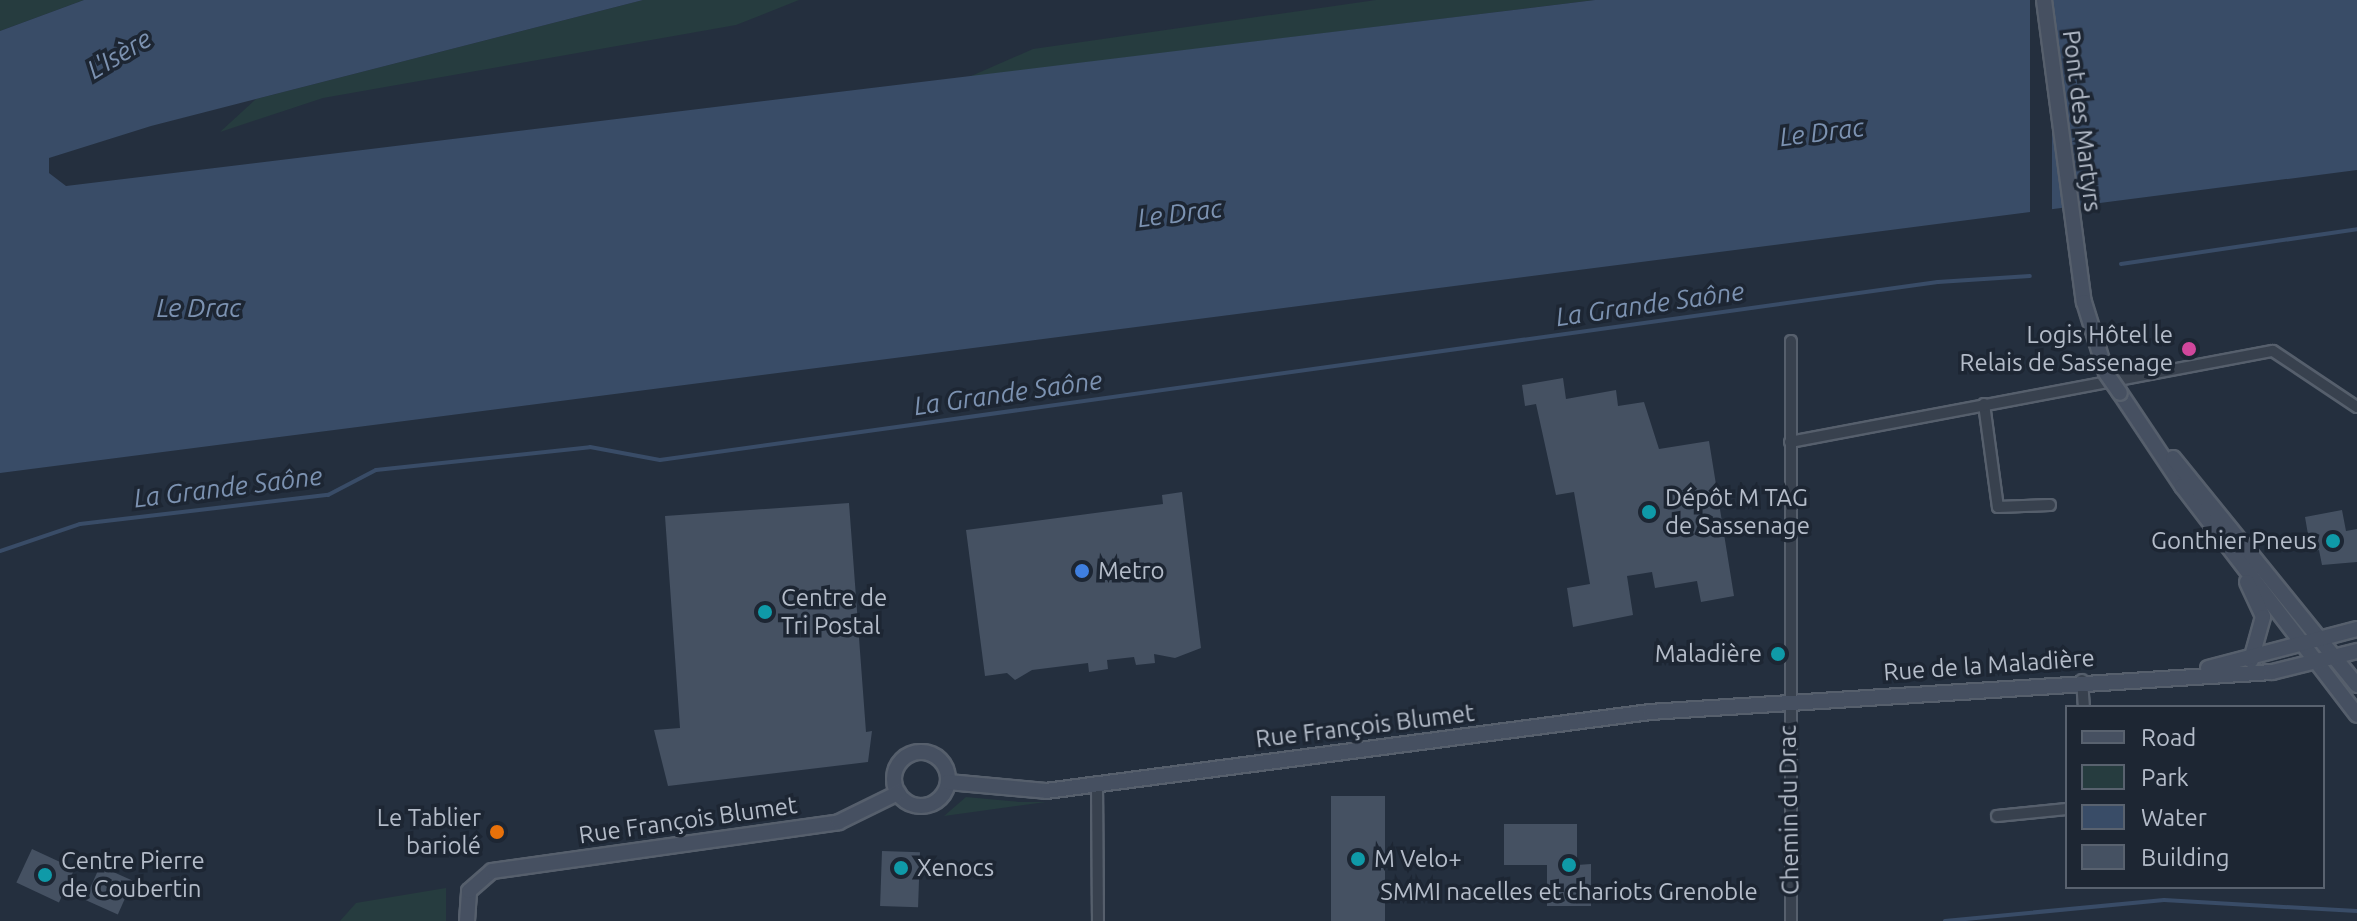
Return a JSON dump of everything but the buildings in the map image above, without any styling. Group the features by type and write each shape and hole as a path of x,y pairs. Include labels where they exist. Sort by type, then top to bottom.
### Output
{"street":[{"name":"Pont des Martyrs","path":"2044,0 2084,302 2106,373 2146,428"},
{"name":"Chemin du Drac","path":"1791,341 1791,921"},
{"path":"1790,442 2273,351 2357,407"},
{"path":"1984,404 1998,507 2050,505"},
{"path":"2146,428 2224,541 2357,715"},
{"path":"2146,428 2322,635 2357,685"},
{"path":"2224,541 2263,617 2247,671"},
{"name":"Rue de la Maladière","path":"2192,673 2301,640 2357,629"},
{"name":"Rue de la Maladière","path":"1789,699 2247,671 2338,657 2357,651"},
{"path":"2082,680 2084,705"},
{"name":"Rue François Blumet","path":"948,782 1018,792 1789,699"},
{"path":"912,754 936,757 948,782 941,798 925,806 898,793 895,770 912,754"},
{"path":"1097,782 1098,921"},
{"name":"Rue François Blumet","path":"467,921 469,891 478,879 557,861 839,822 898,793"},
{"path":"1997,816 2065,809"}],"green space":[{"path":"0,0 84,0 0,31"},
{"path":"643,0 799,0 736,25 323,98 220,132 256,99"},
{"path":"1376,0 1595,0 969,77 1033,49"},
{"path":"966,797 1020,802 1046,802 944,816"},
{"path":"446,888 446,921 340,921 356,903"}],"water":[{"name":"Le Drac","path":"84,0 643,0 151,126 49,158 49,173 66,186 1595,0 2357,0 2357,170 0,473 0,31"}],"pier":[{"path":"2030,0 2052,0 2052,216 2030,216"}],"waterway":[{"name":"La Grande Saône","path":"2121,264 2357,229"},
{"name":"La Grande Saône","path":"0,551 80,524 328,495 376,470 590,447 660,460 1938,282 2030,276"},
{"path":"1945,921 2164,900 2357,911"}],"place":[{"name":"Logis Hôtel le Relais de Sassenage","path":"2189,349"},
{"name":"Dépôt M TAG de Sassenage","path":"1649,512"},
{"name":"Gonthier Pneus","path":"2333,541"},
{"name":"Metro","path":"1082,571"},
{"name":"Centre de Tri Postal","path":"765,612"},
{"name":"Maladière","path":"1778,654"},
{"name":"Le Tablier bariolé","path":"497,832"},
{"name":"M Velo+","path":"1358,859"},
{"name":"SMMI nacelles et chariots Grenoble","path":"1569,865"},
{"name":"Xenocs","path":"901,868"},
{"name":"Centre Pierre de Coubertin","path":"45,875"}],"water label":[{"name":"L'Isère","path":"119,54"}]}
